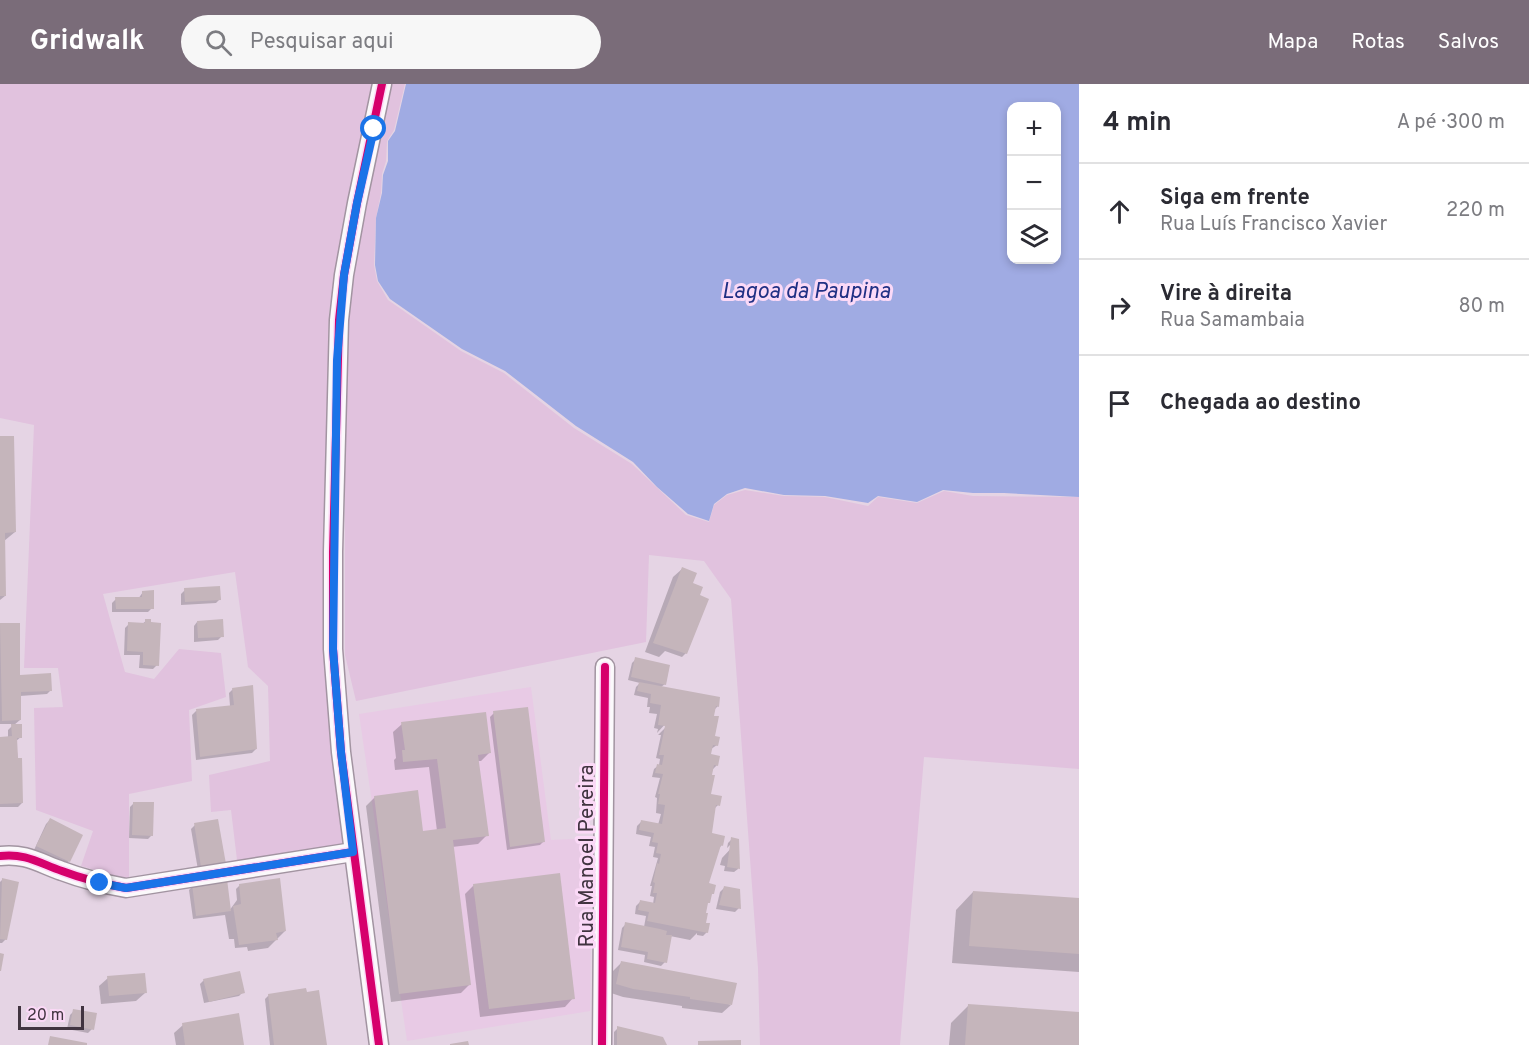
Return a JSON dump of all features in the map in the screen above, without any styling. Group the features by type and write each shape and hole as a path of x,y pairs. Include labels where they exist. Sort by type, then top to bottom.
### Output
{"street":[{"path":"379,1045 341,752 333,649 337,360 344,275 382,84"},
{"name":"Rua Manoel Pereira","path":"602,1045 605,667"},
{"path":"0,856 32,858 62,872 126,888 353,852"}],"shaded area":[{"path":"0,84 375,84 329,311 325,525 347,847 237,860 231,810 211,812 209,775 270,761 268,686 248,667 235,572 103,594 125,672 154,679 179,649 221,653 226,697 189,710 192,781 129,794 129,880 81,866 93,831 36,810 34,708 63,707 58,668 24,668 34,425 0,418"},
{"path":"381,84 405,84 394,130 387,141 386,161 376,218 374,265 377,281 388,300 461,351 504,373 574,428 632,464 686,515 709,522 714,505 727,495 745,490 784,496 825,497 868,506 878,497 917,503 944,491 973,496 1079,497 1079,769 924,757 900,1045 760,1045 758,968 731,599 704,561 649,555 646,642 356,701 345,655 345,285"},
{"path":"531,687 551,840 592,838 590,1011 407,1041 359,714"}],"water":[{"name":"Lagoa da Paupina","path":"406,84 1079,84 1079,497 943,490 917,502 878,496 868,503 825,496 784,495 745,488 727,494 714,504 709,521 688,514 633,462 576,426 505,371 462,349 390,299 378,281 375,265 376,218 382,193 383,175 388,161 388,141 395,131"}],"building":[{"path":"0,436 14,436 16,532 5,533 6,596 0,596"},
{"path":"682,567 697,573 693,583 703,587 700,595 709,599 687,654 653,643"},
{"path":"220,586 221,600 185,602 184,588"},
{"path":"154,590 154,609 116,609 115,597 142,597 142,591"},
{"path":"145,619 161,623 159,666 143,665 143,652 127,651 128,622 145,623"},
{"path":"223,619 224,637 198,638 197,621"},
{"path":"0,623 20,623 20,675 51,673 52,691 21,692 21,720 2,721"},
{"path":"635,657 670,665 666,685 631,677"},
{"path":"639,682 720,697 719,707 716,706 714,716 719,716 715,736 720,737 718,746 713,745 711,754 720,756 718,766 714,765 712,775 715,775 711,794 722,796 720,806 716,805 712,833 725,836 709,883 716,885 706,913 708,913 706,923 710,923 708,933 647,921 649,912 638,910 640,900 655,903 657,893 653,893 655,883 653,882 661,854 656,853 658,843 652,842 654,833 639,830 641,820 662,824 665,805 658,804 663,774 655,773 657,764 662,765 664,755 659,755 665,726 658,725 661,705 650,703 651,694 637,691"},
{"path":"253,685 257,749 200,757 196,709 234,705 232,688"},
{"path":"528,707 545,842 510,847 493,711"},
{"path":"486,712 491,753 478,755 489,836 453,840 471,985 399,994 374,796 418,790 423,831 446,828 437,759 403,762 402,750 405,750 401,722"},
{"path":"11,724 22,724 22,738 17,738 18,758 22,758 23,803 0,804 0,737 12,736"},
{"path":"133,802 154,802 153,836 132,835"},
{"path":"50,818 83,835 70,862 36,846"},
{"path":"218,819 226,864 201,867 194,823"},
{"path":"731,837 739,839 740,869 727,867"},
{"path":"560,873 575,999 489,1009 473,884"},
{"path":"2,878 19,882 7,940 0,939"},
{"path":"280,878 286,931 276,933 278,940 239,945 233,906 241,904 239,884"},
{"path":"227,879 231,911 196,916 192,884 209,882 210,885 214,884 214,881"},
{"path":"724,886 740,889 741,909 719,905"},
{"path":"973,891 1079,898 1079,954 969,946"},
{"path":"625,922 660,929 667,931 666,935 672,935 667,963 647,959 648,952 621,947"},
{"path":"0,953 4,954 1,971 0,971"},
{"path":"621,961 737,983 732,1005 633,989 616,984"},
{"path":"240,971 245,993 209,1002 203,979"},
{"path":"145,973 147,993 109,996 107,976"},
{"path":"306,988 307,992 319,990 327,1045 274,1045 268,994"},
{"path":"968,1004 1079,1012 1079,1045 965,1045"},
{"path":"73,1009 97,1013 94,1030 70,1025"},
{"path":"239,1013 244,1045 185,1045 182,1023"},
{"path":"617,1026 663,1037 667,1045 617,1045"},
{"path":"50,1036 87,1043 87,1045 48,1045"},
{"path":"741,1040 741,1045 698,1045 698,1041"},
{"path":"468,1041 469,1045 450,1045 450,1044"}],"cycle path":[{"path":"379,1045 341,752 333,649 333,552 339,320 344,275 357,203 382,84"},
{"path":"602,1045 605,667"},
{"path":"0,856 25,857 78,876 126,888 353,852"}],"route":[{"path":"100,883 126,888 353,852 341,752 333,649 337,360 344,275 374,129"}]}
